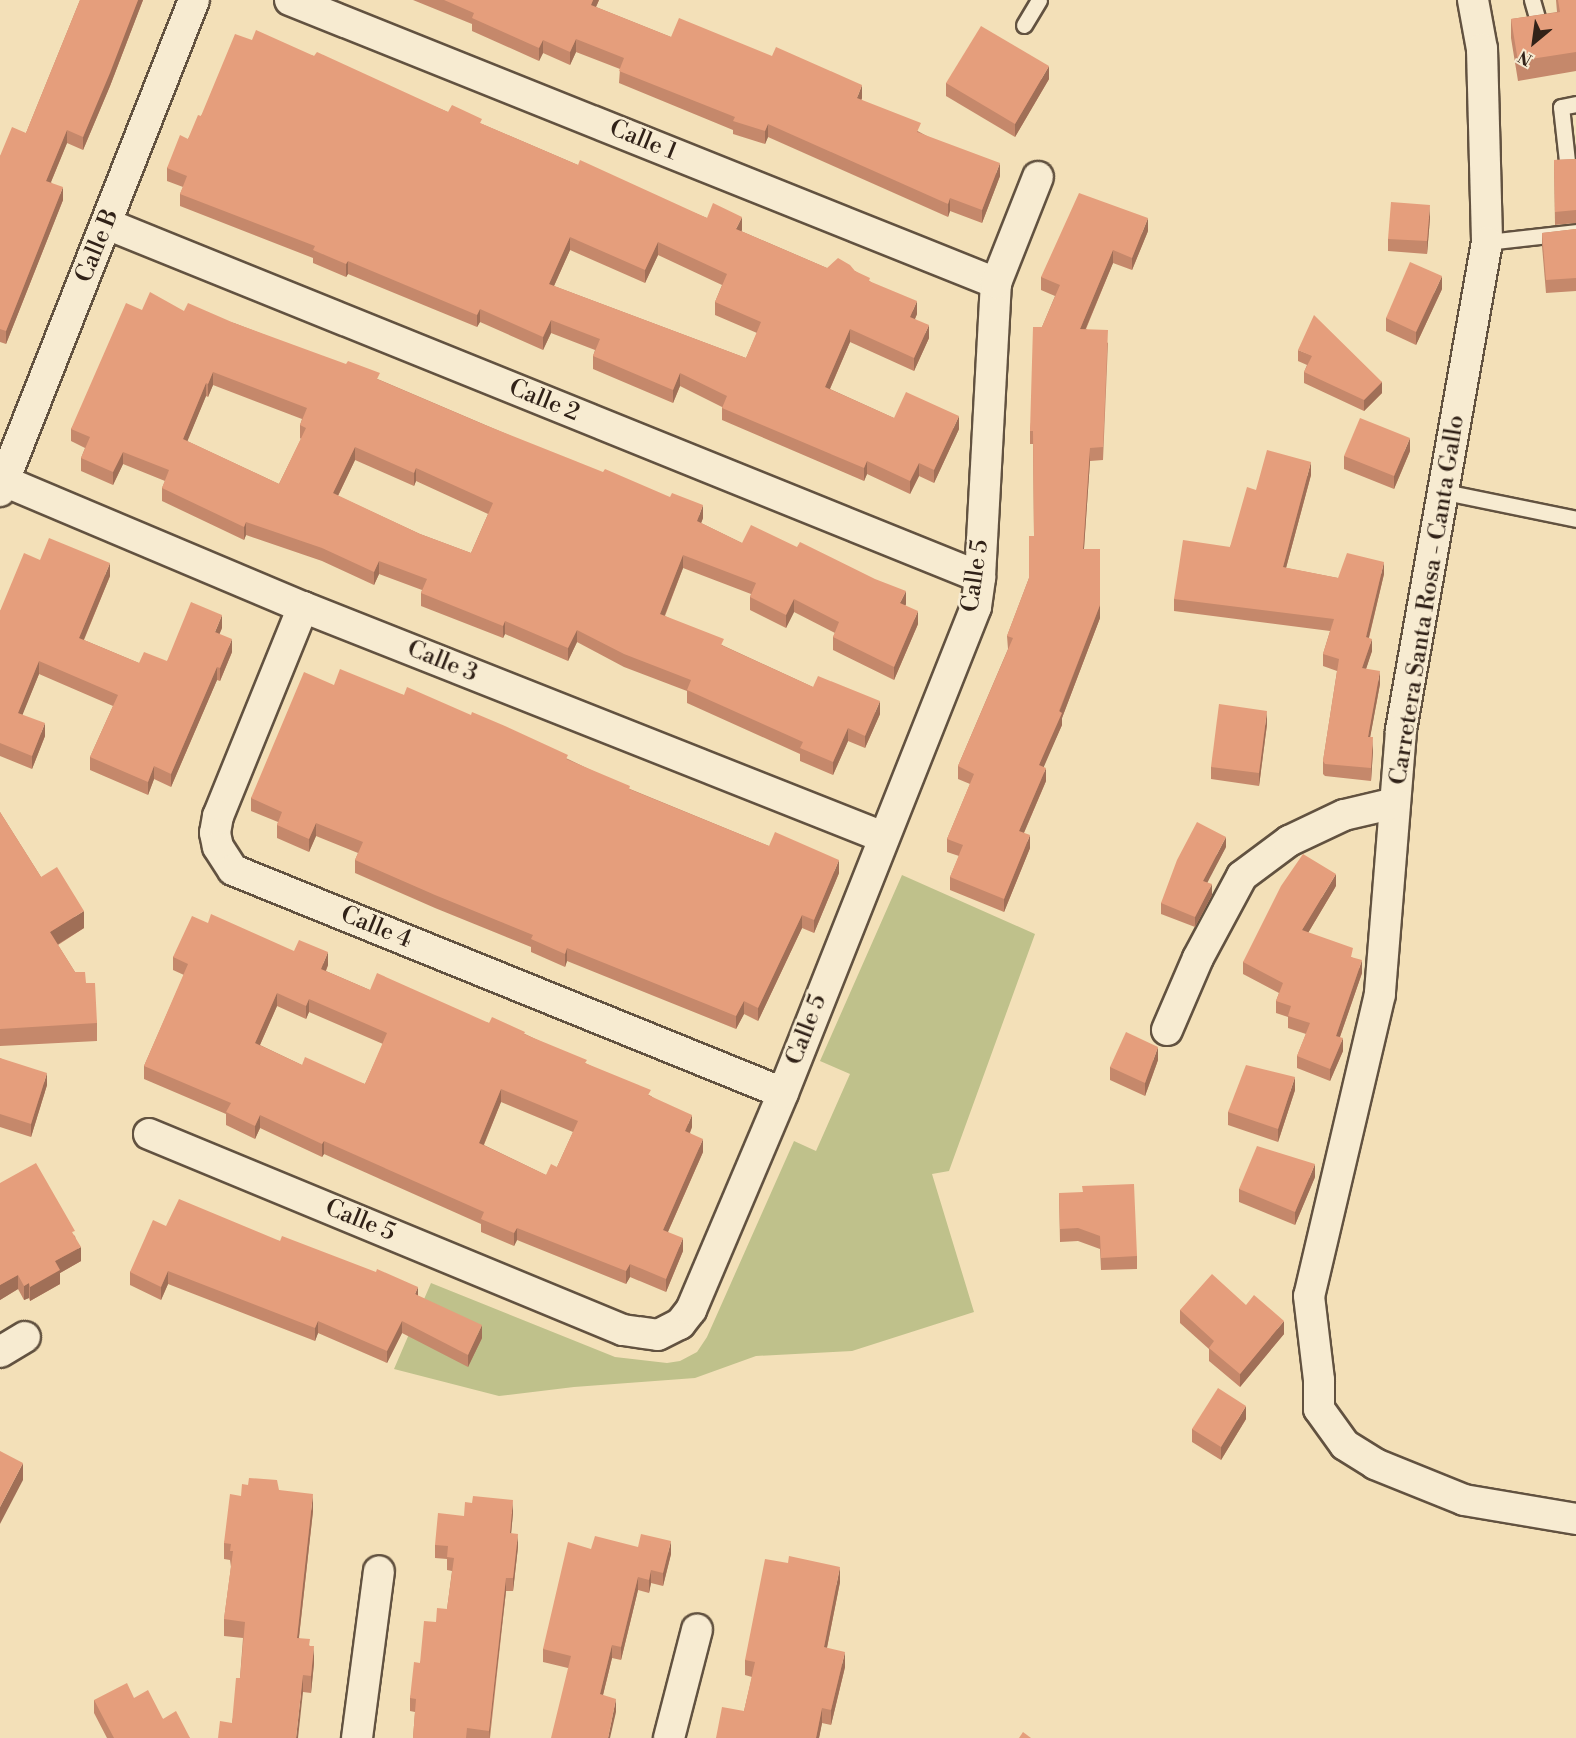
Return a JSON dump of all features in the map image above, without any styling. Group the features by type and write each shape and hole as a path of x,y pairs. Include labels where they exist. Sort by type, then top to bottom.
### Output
{"street":[{"name":"Calle B","path":"2,486 194,0"},
{"name":"Calle 1","path":"290,0 339,9 996,283"},
{"name":"Carretera Santa Rosa - Canta Gallo","path":"1473,0 1482,49 1487,242 1445,492 1401,731 1380,994 1309,1296 1319,1380 1320,1409 1345,1445 1375,1464 1464,1500 1576,1519"},
{"name":"Calle 5","path":"149,1134 623,1330 658,1335 680,1324 691,1310 783,1093 976,607 980,577 996,283 1038,177"},
{"name":"Calle 2","path":"107,224 980,577"},
{"name":"Calle 3","path":"2,486 883,837"},
{"name":"Calle 4","path":"303,607 218,816 215,833 218,847 233,870 783,1093"},
{"path":"1167,1030 1198,958 1242,876 1289,841 1344,815 1395,803"},
{"path":"357,1738 379,1571"},
{"path":"669,1738 697,1630"}],"lane":[{"path":"1024,25 1039,0"},
{"path":"1533,0 1537,18"},
{"path":"1567,161 1561,106 1576,104"},
{"path":"1487,242 1576,232"},
{"path":"1445,492 1576,519"}],"green space":[{"path":"902,875 1035,934 949,1171 932,1174 974,1312 852,1351 756,1356 695,1378 574,1387 499,1396 394,1369 431,1283 615,1357 667,1363 680,1361 697,1352 707,1337 794,1141 816,1151 850,1074 820,1061"}],"building":[{"path":"80,0 138,0 83,137 67,130 46,181 63,187 6,331 0,329 0,156 12,127 26,133"},
{"path":"444,0 593,0 591,5 671,37 679,18 772,56 776,47 862,85 857,98 921,123 917,132 1000,163 982,210 950,198 948,204 768,124 765,131 733,121 735,117 619,71 624,58 576,39 570,52 543,40 539,48 472,18 474,13"},
{"path":"1558,0 1576,0 1576,52 1518,61 1511,19 1560,12"},
{"path":"981,26 1049,66 1015,124 946,83"},
{"path":"256,30 314,56 317,52 448,112 452,105 482,119 480,123 578,165 580,160 707,218 713,203 742,217 736,229 827,268 838,258 855,271 870,278 869,281 917,301 910,317 929,325 914,358 850,329 825,387 894,418 906,392 959,416 934,470 919,463 910,481 867,461 864,468 722,408 727,396 680,373 673,390 593,356 600,339 551,320 543,337 480,309 477,315 348,261 346,264 313,250 315,246 180,194 187,176 167,168 180,135 188,139 198,115 201,116 235,34 252,40","holes":["570,237 645,270 658,242 727,274 715,302 761,322 746,358 549,284"]},
{"path":"1576,159 1576,210 1555,212 1554,160"},
{"path":"1079,193 1148,218 1132,258 1113,250 1080,329 1108,330 1103,447 1090,448 1083,549 1100,549 1100,605 1059,711 1062,713 1039,765 1046,768 1019,831 1030,835 1004,899 950,877 963,845 947,839 974,774 958,766 1013,638 1007,636 1029,578 1029,536 1034,536 1033,431 1030,431 1033,327 1042,327 1060,285 1041,277"},
{"path":"1391,202 1430,205 1427,241 1388,239"},
{"path":"1576,229 1576,278 1546,280 1542,233"},
{"path":"1410,262 1442,276 1416,332 1386,318"},
{"path":"150,292 184,311 188,303 234,323 346,364 348,361 380,373 377,379 485,425 603,472 605,469 670,497 672,493 703,505 697,521 742,543 751,525 797,547 800,542 875,579 906,591 900,603 918,611 894,667 833,637 839,622 794,599 786,615 750,597 756,583 683,555 660,614 724,639 721,645 813,687 818,676 880,701 865,736 848,728 833,762 800,748 803,742 687,690 691,680 624,654 577,630 568,648 505,621 503,626 421,593 427,579 379,561 374,572 322,548 246,522 244,527 162,488 169,470 123,452 113,472 81,458 90,437 71,429 126,303 142,310","holes":["213,372 307,408 300,425 306,428 279,484 183,439 206,383 208,384","355,447 414,473 416,468 493,503 471,553 420,534 333,493"]},
{"path":"1314,315 1382,382 1364,400 1304,372 1312,356 1298,350"},
{"path":"1360,418 1410,438 1394,476 1344,456"},
{"path":"1267,450 1311,462 1283,567 1338,578 1347,553 1384,562 1366,637 1372,639 1362,668 1380,671 1368,737 1373,737 1371,768 1325,764 1323,761 1339,659 1323,654 1334,619 1174,599 1183,540 1230,547 1247,487 1256,490"},
{"path":"49,538 110,563 79,638 139,663 144,652 167,661 191,602 222,615 215,632 232,639 220,668 217,667 171,774 154,766 148,782 90,757 118,695 39,661 18,713 45,723 32,756 0,743 0,611 24,553 40,560"},
{"path":"340,669 404,695 407,687 471,715 472,712 568,755 566,759 630,786 629,789 769,846 775,832 839,860 814,920 802,915 758,1008 744,1001 736,1016 567,948 565,954 531,939 533,935 355,860 363,842 316,823 309,839 277,825 282,812 251,798 304,672 334,685"},
{"path":"1219,704 1267,711 1259,773 1211,767"},
{"path":"0,812 41,877 57,867 84,911 50,932 75,972 85,972 86,983 95,983 97,1023 0,1029"},
{"path":"1197,822 1226,837 1203,881 1212,884 1195,917 1161,903 1177,860"},
{"path":"1303,854 1336,874 1302,930 1353,948 1351,957 1362,960 1336,1036 1343,1038 1330,1069 1297,1056 1310,1023 1288,1016 1291,1006 1276,1001 1283,983 1243,962 1281,886"},
{"path":"211,914 294,951 299,940 328,952 321,969 370,990 377,973 489,1023 492,1017 525,1032 524,1034 587,1060 585,1063 651,1090 648,1095 692,1115 685,1131 703,1139 663,1230 683,1238 666,1279 630,1264 626,1271 517,1228 514,1233 481,1219 484,1212 324,1141 322,1144 260,1115 255,1126 226,1112 231,1103 144,1066 188,964 173,957 192,916 208,923","holes":["277,993 306,1006 309,999 387,1033 365,1084 305,1057 302,1065 255,1043","501,1089 578,1121 557,1167 551,1164 546,1175 479,1143"]},
{"path":"1126,1032 1158,1047 1145,1083 1110,1067"},
{"path":"0,1058 47,1073 31,1124 0,1114"},
{"path":"1246,1065 1295,1077 1278,1129 1228,1112"},
{"path":"1257,1146 1315,1164 1295,1212 1239,1189"},
{"path":"36,1163 75,1231 72,1232 81,1247 55,1261 60,1270 30,1287 29,1283 24,1286 18,1275 0,1285 0,1183"},
{"path":"1134,1184 1137,1256 1101,1258 1100,1236 1078,1228 1060,1229 1059,1193 1083,1192 1082,1186"},
{"path":"179,1199 280,1241 282,1236 376,1272 377,1269 418,1287 415,1294 482,1325 468,1355 402,1321 387,1351 318,1321 315,1328 168,1271 161,1287 130,1272 153,1220 166,1226"},
{"path":"1212,1274 1246,1305 1254,1295 1284,1321 1240,1374 1209,1348 1214,1341 1180,1310"},
{"path":"1218,1388 1246,1406 1221,1447 1192,1429"},
{"path":"0,1451 23,1463 0,1507"},
{"path":"249,1478 277,1480 279,1490 313,1494 297,1638 310,1639 309,1646 314,1646 311,1676 303,1675 296,1738 218,1738 220,1721 232,1723 236,1678 240,1678 245,1622 224,1619 233,1551 230,1551 231,1544 224,1543 230,1494 241,1496 242,1484 248,1485"},
{"path":"473,1496 513,1500 510,1533 518,1534 513,1578 506,1578 489,1731 467,1728 466,1738 413,1738 416,1699 410,1698 414,1662 420,1663 424,1621 436,1622 437,1608 447,1609 454,1558 447,1557 448,1546 435,1545 438,1513 464,1516 465,1502 472,1503"},
{"path":"641,1534 671,1541 663,1573 651,1570 649,1580 638,1577 621,1647 612,1645 600,1694 616,1699 608,1738 551,1738 571,1656 543,1649 568,1542 591,1549 595,1536 638,1547"},
{"path":"789,1556 840,1567 824,1647 845,1652 831,1710 822,1708 816,1738 716,1738 722,1707 744,1711 755,1662 745,1660 765,1559 788,1563"},
{"path":"127,1683 134,1698 148,1690 163,1719 176,1711 190,1738 114,1738 94,1700"},
{"path":"1023,1732 1031,1738 1019,1738"}]}
